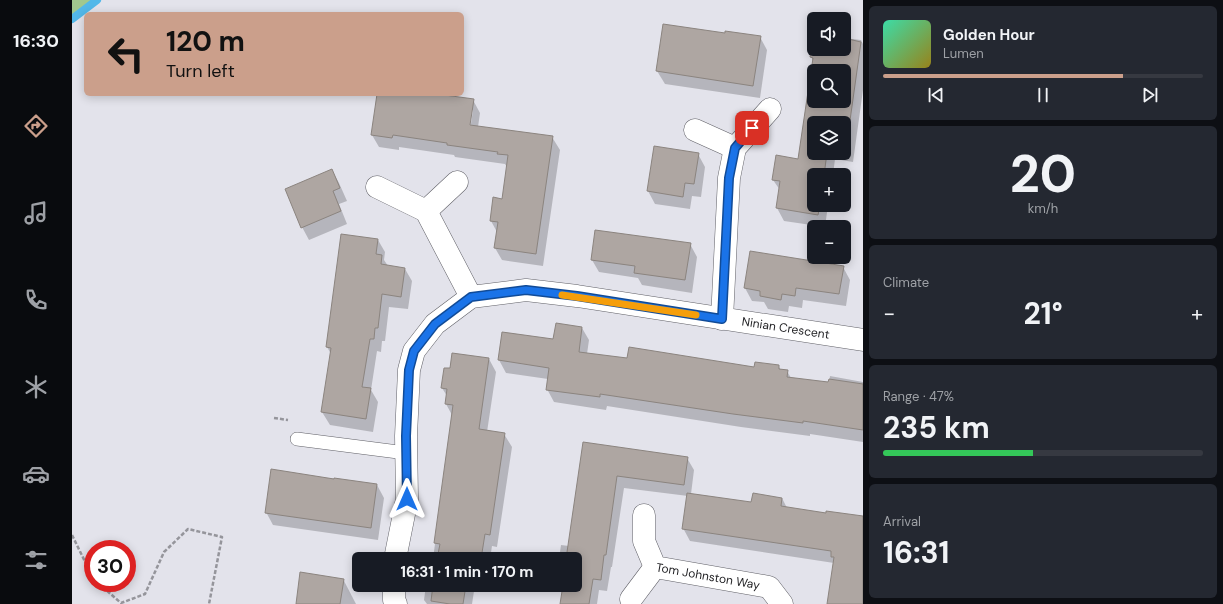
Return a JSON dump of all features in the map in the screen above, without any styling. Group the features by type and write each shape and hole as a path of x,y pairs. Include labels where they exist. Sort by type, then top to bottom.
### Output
{"street":[{"path":"722,319 729,178 735,148 770,109"},
{"path":"695,130 735,148"},
{"path":"426,211 458,182"},
{"path":"377,187 426,211 471,297"},
{"name":"Ninian Crescent","path":"396,552 407,499 406,453 409,370 414,351 435,324 471,297 526,290 863,340"},
{"name":"Tom Johnston Way","path":"644,515 644,541 655,567 769,587 782,604"},
{"path":"631,599 655,567"},
{"path":"394,592 394,600 396,604"}],"lane":[{"path":"297,439 406,453"}],"path":[{"path":"108,592 121,603 145,594 164,552 188,529 222,537 209,604"},
{"path":"72,535 84,560"}],"green space":[{"path":"72,0 97,0 72,19"}],"building":[{"path":"663,24 725,33 725,31 761,36 753,86 656,71"},
{"path":"851,40 861,42 851,116 807,116 807,160 826,160 825,168 807,168 807,212 819,212 818,215 776,208 780,181 772,180 776,155 798,159 807,98 807,108 851,108 851,64 812,64 813,58 810,56 851,56"},
{"path":"377,96 452,96 474,99 470,125 553,136 536,254 494,248 498,222 490,221 493,197 502,199 508,155 497,154 498,152 447,145 447,143 393,135 392,138 371,135"},
{"path":"654,146 699,153 694,184 685,183 683,197 647,191"},
{"path":"332,169 340,188 333,191 341,211 301,228 285,189"},
{"path":"595,230 691,243 685,280 634,273 635,266 591,260"},
{"path":"341,234 378,239 376,254 382,255 381,264 405,268 401,297 382,294 378,328 375,328 374,339 370,339 362,387 371,388 366,419 321,412 331,348 326,347"},
{"path":"750,251 807,260 807,264 831,264 844,266 839,294 796,288 795,296 782,294 781,300 760,296 760,291 744,288"},
{"path":"556,323 582,327 579,352 627,358 629,347 754,367 755,362 779,365 779,369 788,370 787,377 828,382 829,379 863,384 863,430 803,421 803,423 733,414 600,394 600,397 546,390 549,368 498,360 502,332 553,339"},
{"path":"452,353 489,358 479,429 505,433 490,535 485,534 482,552 438,552 440,544 434,543 453,405 445,404 447,389 441,388 444,368 450,368"},
{"path":"583,442 688,457 684,485 617,476 601,580 593,579 589,604 560,604 562,592 582,592 582,552 567,552"},
{"path":"271,469 377,484 371,528 265,513"},
{"path":"687,493 751,502 753,493 782,498 781,506 826,513 826,511 863,516 863,604 827,604 834,557 831,557 831,551 682,529"},
{"path":"300,572 344,579 340,604 296,604"},
{"path":"432,592 465,592 463,604 450,604 431,601"}],"waterway":[{"path":"72,19 97,0"}],"slow traffic":[{"path":"562,295 577,296 696,315"}],"route":[{"path":"407,499 406,436 409,370 414,351 435,324 471,297 526,290 577,296 722,319 729,178 735,148 752,128"}]}
